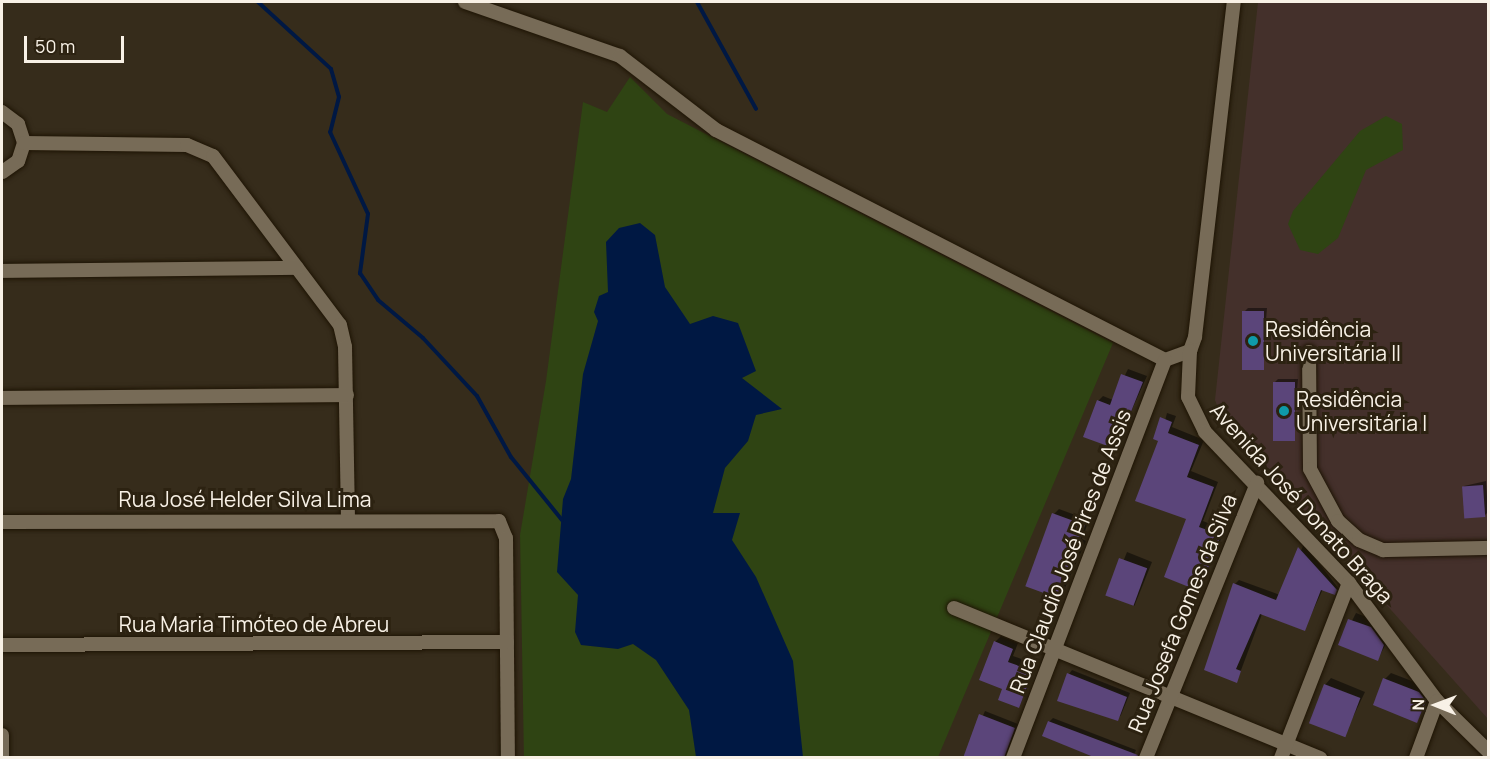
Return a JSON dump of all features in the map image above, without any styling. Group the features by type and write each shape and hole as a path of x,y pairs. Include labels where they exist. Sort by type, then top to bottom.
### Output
{"street":[{"path":"465,2 620,56 716,130 1165,360 1190,351"},
{"name":"Avenida José Donato Braga","path":"1234,2 1190,351 1188,398 1194,415 1349,583 1437,701 1488,751"},
{"path":"2,112 18,124 24,142 18,161 2,172"},
{"path":"24,142 201,149 213,156 340,325 347,395 348,519"},
{"path":"2,271 297,268"},
{"path":"1309,352 1310,469 1338,521 1359,540 1383,550 1488,548"},
{"name":"Rua Claudio José Pires de Assis","path":"1013,758 1165,360"},
{"path":"2,398 347,395"},
{"name":"Rua Josefa Gomes da Silva","path":"1146,758 1257,483"},
{"name":"Rua José Helder Silva Lima","path":"2,522 488,518 499,521 506,538 507,642"},
{"path":"1283,751 1349,583"},
{"path":"954,608 1054,650 1170,694 1283,751 1320,758"},
{"path":"507,642 508,758"},
{"name":"Rua Maria Timóteo de Abreu","path":"2,645 507,642"},
{"path":"1416,758 1437,701"},
{"path":"2,735 2,758"}],"shaded area":[{"path":"1258,2 1488,2 1488,719 1223,421 1215,400"}],"green space":[{"path":"630,77 667,114 1113,343 938,757 524,758 520,535 546,381 583,102 607,112"},
{"path":"1386,116 1402,124 1403,150 1366,170 1338,238 1318,254 1300,250 1288,224 1293,211 1360,131"}],"water":[{"path":"640,223 655,235 665,287 690,324 713,316 738,323 756,371 742,378 782,409 756,415 748,441 725,468 713,513 740,513 732,540 756,577 793,661 803,757 696,757 689,710 656,660 633,644 618,649 581,645 575,632 578,595 557,572 563,499 571,479 583,374 598,321 594,312 599,296 608,292 606,242 619,228"}],"building":[{"name":"Residência Universitária II","path":"1242,311 1264,311 1264,370 1242,370"},
{"path":"1121,374 1143,382 1116,449 1083,437 1097,400 1110,405"},
{"name":"Residência Universitária I","path":"1273,382 1295,382 1295,441 1273,441"},
{"path":"1160,417 1172,422 1168,433 1199,445 1187,477 1214,487 1199,527 1221,535 1199,591 1164,577 1186,519 1135,501 1158,441 1153,439"},
{"path":"1483,485 1485,517 1464,518 1462,486"},
{"path":"1052,513 1085,525 1058,598 1025,586"},
{"path":"1298,547 1337,590 1335,595 1321,590 1305,631 1260,614 1236,669 1241,671 1237,683 1204,670 1233,583 1276,600"},
{"path":"1119,558 1147,568 1134,606 1105,596"},
{"path":"1348,619 1371,627 1384,645 1378,661 1338,645"},
{"path":"994,641 1013,649 1008,662 1033,671 1019,708 998,700 1002,689 979,680"},
{"path":"1067,673 1127,697 1118,721 1057,701"},
{"path":"1383,678 1419,692 1426,701 1417,723 1373,705"},
{"path":"1324,684 1360,698 1345,737 1309,723"},
{"path":"979,714 1015,728 1004,758 963,758"},
{"path":"1048,721 1138,755 1137,758 1096,758 1042,736"}],"waterway":[{"path":"258,2 331,69 339,97 330,132 368,214 360,273 378,300 423,338 477,396 511,457 562,520"},
{"path":"697,2 756,109"}],"place":[{"name":"Residência Universitária II","path":"1253,341"},
{"name":"Residência Universitária I","path":"1284,411"}]}
